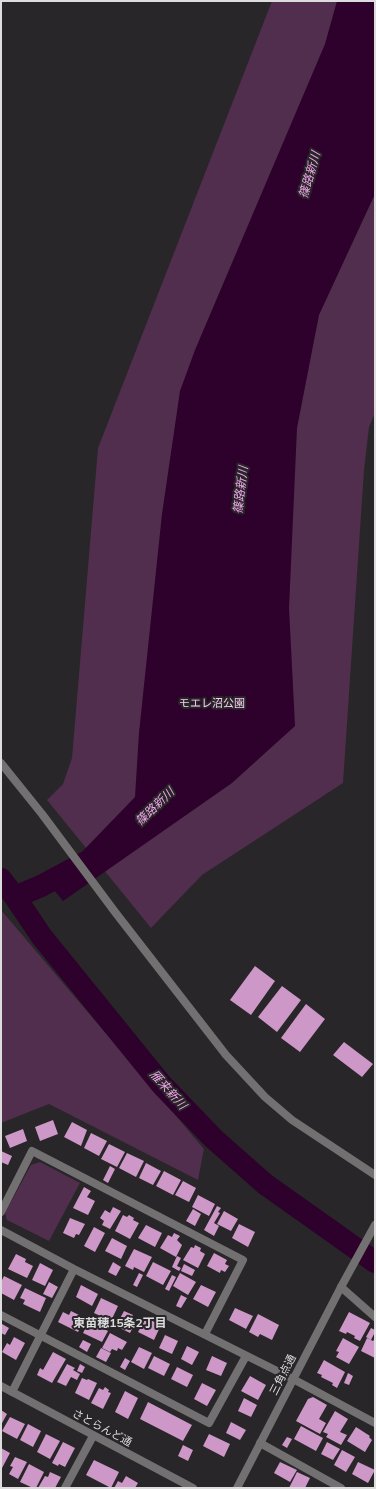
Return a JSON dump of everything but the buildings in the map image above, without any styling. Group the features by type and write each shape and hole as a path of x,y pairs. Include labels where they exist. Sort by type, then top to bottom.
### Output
{"street":[{"path":"1,763 226,1055 265,1097 292,1120 375,1175"},
{"path":"1,1212 32,1151 243,1260 205,1334"},
{"name":"三角点通","path":"237,1488 348,1273 375,1225"},
{"path":"1,1230 74,1269 293,1379 375,1424"},
{"path":"12,1392 74,1269"},
{"path":"341,1287 375,1317"},
{"path":"1,1315 209,1423 246,1356"},
{"name":"さとらんど通","path":"1,1386 193,1488"},
{"path":"64,1488 93,1436"},
{"path":"260,1443 341,1488"}],"green space":[{"name":"モエレ沼公園","path":"272,1 375,1 375,413 369,427 364,470 343,783 202,875 151,928 47,800 63,784 72,758 98,448"},
{"path":"1,910 204,1149 198,1180 49,1104 1,1123"},
{"path":"40,1162 80,1183 49,1241 7,1220 5,1213 31,1165"}],"water":[{"path":"337,1 375,1 375,194 319,315 297,428 289,608 295,726 232,783 63,901 50,885 135,797 139,733 162,514 180,391 195,350 325,44"}],"waterway":[{"name":"篠路新川","path":"15,897 41,886 84,863"},
{"name":"雁来新川","path":"1,879 42,937 162,1085 214,1139 265,1184 375,1262"}],"district":[{"name":"東苗穂15条2丁目","path":"120,1323"}]}
